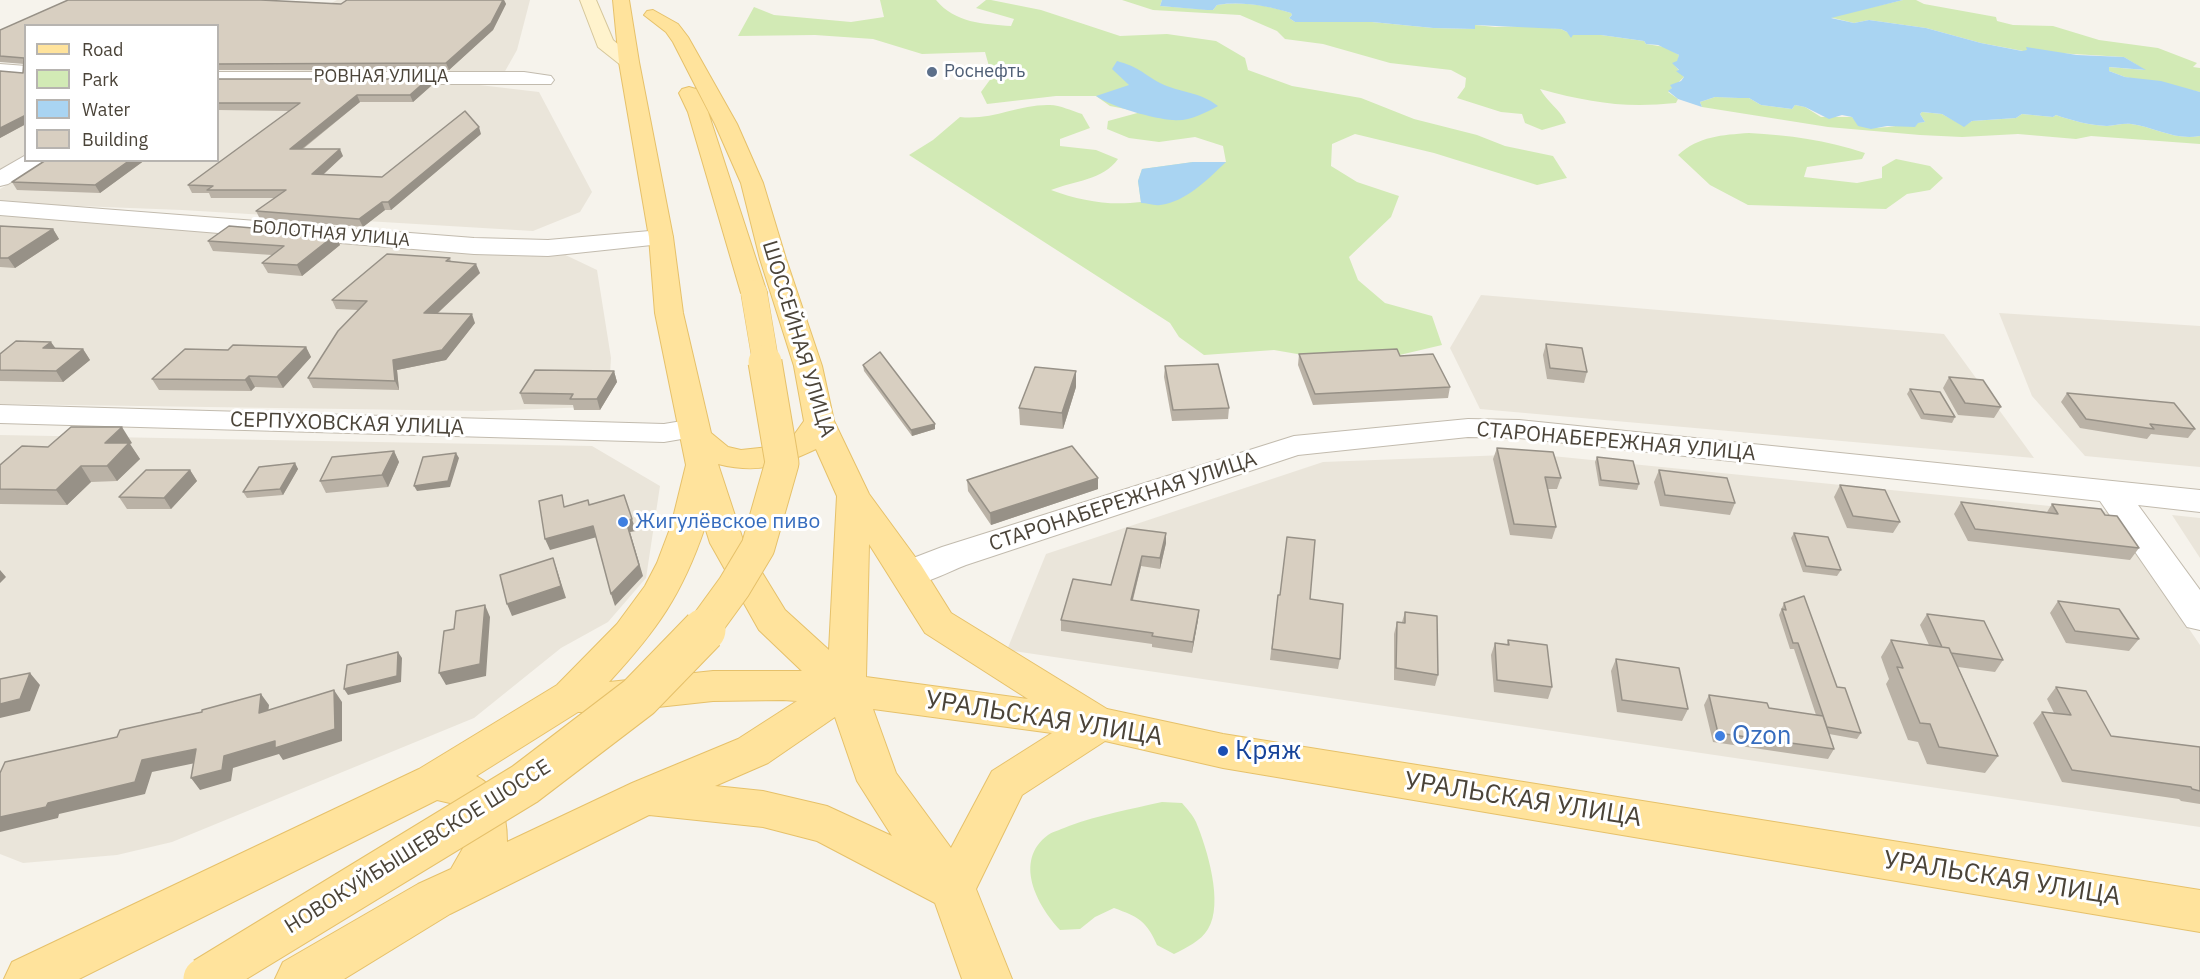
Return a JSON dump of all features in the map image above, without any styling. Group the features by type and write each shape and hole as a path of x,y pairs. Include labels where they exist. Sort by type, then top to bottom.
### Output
{"main road":[{"path":"588,0 605,43 629,62"},
{"path":"621,0 629,62 661,237 669,313 697,443 727,543 772,620 846,690 878,781 953,890 987,979"},
{"name":"ШОССЕЙНАЯ УЛИЦА","path":"652,8 698,112 754,294"},
{"name":"ШОССЕЙНАЯ УЛИЦА","path":"652,8 682,41 726,124 752,183 773,259 808,366 819,421 854,496 846,690"},
{"name":"НОВОКУЙБЫШЕВСКОЕ ШОССЕ","path":"205,979 525,784 639,697 708,625 758,547 782,463 754,294"},
{"path":"697,443 717,454 741,460 776,456 806,442 819,421"},
{"path":"29,979 434,781 571,696 630,634 660,593 675,563 688,526 697,443"},
{"path":"854,496 908,574 938,623 1100,724 1007,783 953,890"},
{"name":"УРАЛЬСКАЯ УЛИЦА","path":"571,696 612,697 713,686 783,685 846,690 1100,724 1223,750 2200,911"},
{"path":"300,979 434,899 647,796 753,750 846,690"},
{"path":"434,781 464,790 480,804 485,850 467,883"},
{"path":"647,796 763,809 826,825 953,890"}],"street":[{"path":"0,70 24,72"},
{"name":"РОВНАЯ УЛИЦА","path":"219,78 407,77 544,80"},
{"path":"0,179 30,162"},
{"name":"БОЛОТНАЯ УЛИЦА","path":"0,208 474,246 548,249 661,237"},
{"name":"СЕРПУХОВСКАЯ УЛИЦА","path":"0,414 664,433 697,443"},
{"name":"СТАРОНАБЕРЕЖНАЯ УЛИЦА","path":"908,574 965,552 1294,446 1468,428 1520,429 2200,501"},
{"path":"2112,492 2200,617"}],"shaded area":[{"path":"337,0 530,0 517,50 504,73 365,73 219,68 277,31"},
{"path":"0,76 24,77 24,158 0,171"},
{"path":"219,83 471,84 539,92 592,192 580,212 533,231 182,210 0,203 0,189 47,162 219,162"},
{"path":"0,210 555,250 597,270 611,358 609,393 591,407 483,411 0,404"},
{"path":"1481,295 1944,334 2034,458 1480,409 1450,348"},
{"path":"1999,313 2200,326 2200,467 2085,456 2032,396"},
{"path":"0,435 592,446 660,486 646,578 608,622 561,648 474,718 172,842 117,855 23,863 0,854"},
{"path":"1532,454 2110,512 2200,645 2200,827 1007,650 1046,554 1323,462"},
{"path":"2172,515 2200,518 2200,558"}],"green space":[{"path":"880,0 936,0 944,8 961,18 980,23 1011,26 1014,19 976,8 986,0 991,0 1041,10 1120,36 1167,34 1216,41 1245,58 1248,70 1292,86 1361,98 1414,119 1477,135 1505,146 1553,156 1567,178 1537,185 1434,153 1355,134 1332,144 1331,166 1357,182 1399,196 1391,217 1349,257 1358,280 1385,303 1432,316 1442,345 1391,357 1332,360 1274,350 1204,355 1179,337 1170,323 909,155 933,140 960,117 983,117 1039,105 1058,106 1082,114 1090,128 1060,139 1060,146 1096,150 1118,159 1112,166 1096,176 1051,190 1095,202 1129,203 1141,202 1138,181 1142,169 1193,162 1226,162 1223,146 1195,137 1159,142 1129,138 1107,129 1108,121 1141,112 1110,106 1096,96 1056,96 987,104 981,92 992,77 985,52 922,54 873,39 815,35 738,36 754,7 774,15 851,22 884,17"},
{"path":"1122,0 1162,0 1160,6 1213,10 1217,5 1255,4 1291,13 1289,18 1295,22 1372,22 1433,28 1474,29 1475,25 1561,29 1573,35 1601,35 1644,41 1646,44 1665,47 1679,55 1678,62 1673,63 1684,77 1668,92 1678,99 1676,103 1640,105 1608,103 1540,89 1566,123 1542,130 1525,123 1522,114 1501,112 1457,98 1465,87 1466,78 1451,70 1390,63 1323,44 1285,39 1277,31 1240,15 1153,10"},
{"path":"1903,0 1916,0 1924,4 1996,17 1997,21 2013,25 2053,26 2099,40 2158,48 2197,63 2193,67 2200,68 2200,92 2125,77 2109,71 2108,67 2145,70 2124,57 2023,51 1981,43 1926,28 1869,20 1854,23 1829,17"},
{"path":"1715,97 1749,98 1761,105 1792,109 1795,105 1805,107 1821,117 1852,117 1863,127 1871,128 1925,122 1920,114 1922,112 1942,114 1964,126 1972,121 2016,118 2022,114 2053,117 2056,115 2094,125 2131,124 2182,137 2200,136 2200,144 2091,136 2076,139 2018,134 1962,137 1828,127 1702,107 1700,102"},
{"path":"1749,133 1807,139 1865,153 1862,159 1807,167 1804,177 1857,183 1882,178 1882,167 1896,159 1930,166 1943,178 1930,190 1907,194 1886,209 1748,205 1710,185 1678,155 1703,140"},
{"path":"1162,802 1182,803 1195,819 1205,846 1212,876 1214,905 1213,918 1205,933 1193,944 1174,954 1157,945 1149,930 1140,920 1114,908 1095,917 1080,929 1060,930 1051,920 1032,883 1030,870 1032,857 1038,846 1048,835 1069,826 1103,815"}],"water":[{"path":"1162,0 1903,0 1831,18 1854,23 1869,20 1926,28 2022,51 2027,50 2026,47 2077,55 2124,57 2146,70 2109,67 2109,71 2125,77 2161,81 2200,92 2200,136 2182,137 2131,124 2094,125 2056,115 2053,117 2022,114 2016,118 1972,121 1964,127 1942,114 1922,112 1920,114 1925,122 1918,123 1915,127 1887,126 1871,129 1858,126 1852,117 1842,115 1829,119 1805,107 1795,105 1792,109 1761,105 1749,98 1715,97 1700,102 1702,107 1678,99 1668,91 1672,88 1670,85 1681,81 1684,77 1676,71 1679,70 1672,63 1677,61 1679,55 1658,45 1646,44 1644,41 1601,35 1573,35 1571,38 1561,29 1475,25 1475,29 1433,28 1372,22 1295,22 1289,18 1291,13 1264,6 1226,4 1217,5 1213,10 1207,10 1160,6"},
{"path":"1117,61 1136,68 1160,83 1204,97 1218,106 1185,120 1179,120 1145,115 1112,104 1096,96 1129,85 1112,69"},
{"path":"1193,162 1226,162 1188,195 1160,205 1141,203 1138,181 1142,169"}],"building":[{"path":"68,0 261,0 341,4 347,0 503,0 491,23 446,63 219,64 219,24 24,24 24,58 0,56 0,30"},
{"path":"24,58 24,116 0,128 0,71 23,73"},
{"path":"219,79 428,79 410,95 357,95 290,149 340,149 312,174 382,177 465,111 479,127 388,202 382,202 359,219 256,211 286,190 207,190 213,186 188,185 300,103 219,103"},
{"path":"43,162 127,162 95,185 12,182"},
{"path":"0,226 53,229 8,258 0,258"},
{"path":"229,226 335,235 297,265 262,263 284,246 208,241"},
{"path":"387,254 450,258 446,261 476,264 424,313 472,314 442,350 393,360 395,381 308,378 338,331 367,301 332,300"},
{"path":"16,341 51,342 43,348 83,349 56,371 0,370 0,354"},
{"path":"1546,344 1582,348 1587,372 1550,368"},
{"path":"233,345 306,347 277,377 249,376 245,380 152,379 185,349 228,350"},
{"path":"1397,349 1400,356 1433,354 1450,387 1315,394 1299,354"},
{"path":"880,352 935,424 911,430 863,365"},
{"path":"1218,364 1229,408 1173,410 1165,366"},
{"path":"1035,367 1076,371 1062,413 1019,408"},
{"path":"535,370 614,371 597,399 570,399 573,394 520,393"},
{"path":"1949,377 1983,380 2001,407 1965,403"},
{"path":"1910,389 1940,392 1955,417 1924,414"},
{"path":"2067,393 2174,403 2195,429 2150,424 2154,429 2086,419"},
{"path":"71,427 122,427 105,443 129,443 107,466 81,466 56,490 0,489 0,465 22,446 48,447"},
{"path":"1072,446 1098,478 990,513 967,480"},
{"path":"1497,448 1553,452 1561,478 1545,477 1556,527 1514,524"},
{"path":"394,451 382,475 320,481 332,457"},
{"path":"456,453 448,481 414,486 423,457"},
{"path":"1597,457 1633,461 1639,484 1601,480"},
{"path":"295,463 280,489 243,492 259,467"},
{"path":"146,470 190,470 164,498 119,497"},
{"path":"1659,470 1727,478 1735,503 1665,495"},
{"path":"1840,485 1885,490 1900,522 1853,516"},
{"path":"562,495 564,507 588,500 589,505 624,495 632,519 626,521 639,565 611,594 593,526 545,539 539,501"},
{"path":"1961,502 2058,514 2052,504 2101,509 2105,515 2117,516 2139,548 1975,529"},
{"path":"1127,528 1166,533 1160,558 1142,556 1131,600 1199,610 1193,642 1152,636 1153,633 1061,620 1073,579 1111,585"},
{"path":"1794,533 1828,537 1841,570 1806,566"},
{"path":"1287,537 1315,540 1310,599 1343,604 1340,659 1272,649"},
{"path":"553,558 561,586 507,604 500,575"},
{"path":"1804,596 1837,687 1845,688 1861,733 1827,727 1798,643 1793,643 1782,609 1786,610 1784,603"},
{"path":"2058,601 2119,609 2139,639 2075,631"},
{"path":"485,605 480,664 439,673 444,631 454,629 456,611"},
{"path":"1405,612 1437,616 1438,675 1396,668 1397,622 1405,623"},
{"path":"1927,614 1984,621 2003,660 1951,653 1949,648 1942,647"},
{"path":"1508,640 1547,645 1552,687 1497,680 1495,643 1509,645"},
{"path":"1891,640 1949,648 1998,756 1939,747 1930,724 1920,723 1897,667 1903,668"},
{"path":"398,652 397,676 344,689 347,665"},
{"path":"1616,659 1679,668 1688,709 1622,700"},
{"path":"30,673 20,699 0,704 0,679"},
{"path":"2056,687 2086,691 2111,736 2200,747 2200,791 2191,787 2072,770 2042,712 2071,715"},
{"path":"334,690 335,729 275,748 275,741 224,756 222,770 191,778 196,749 142,760 135,782 48,803 46,807 0,817 0,773 5,762 117,737 120,730 202,712 202,710 261,694 259,713"},
{"path":"1709,695 1767,703 1769,708 1823,716 1834,749 1718,733"}],"place":[{"name":"Роснефть","path":"932,72"},
{"name":"Жигулёвское пиво","path":"623,522"},
{"name":"Ozon","path":"1720,736"},
{"name":"Кряж","path":"1223,751"}]}
